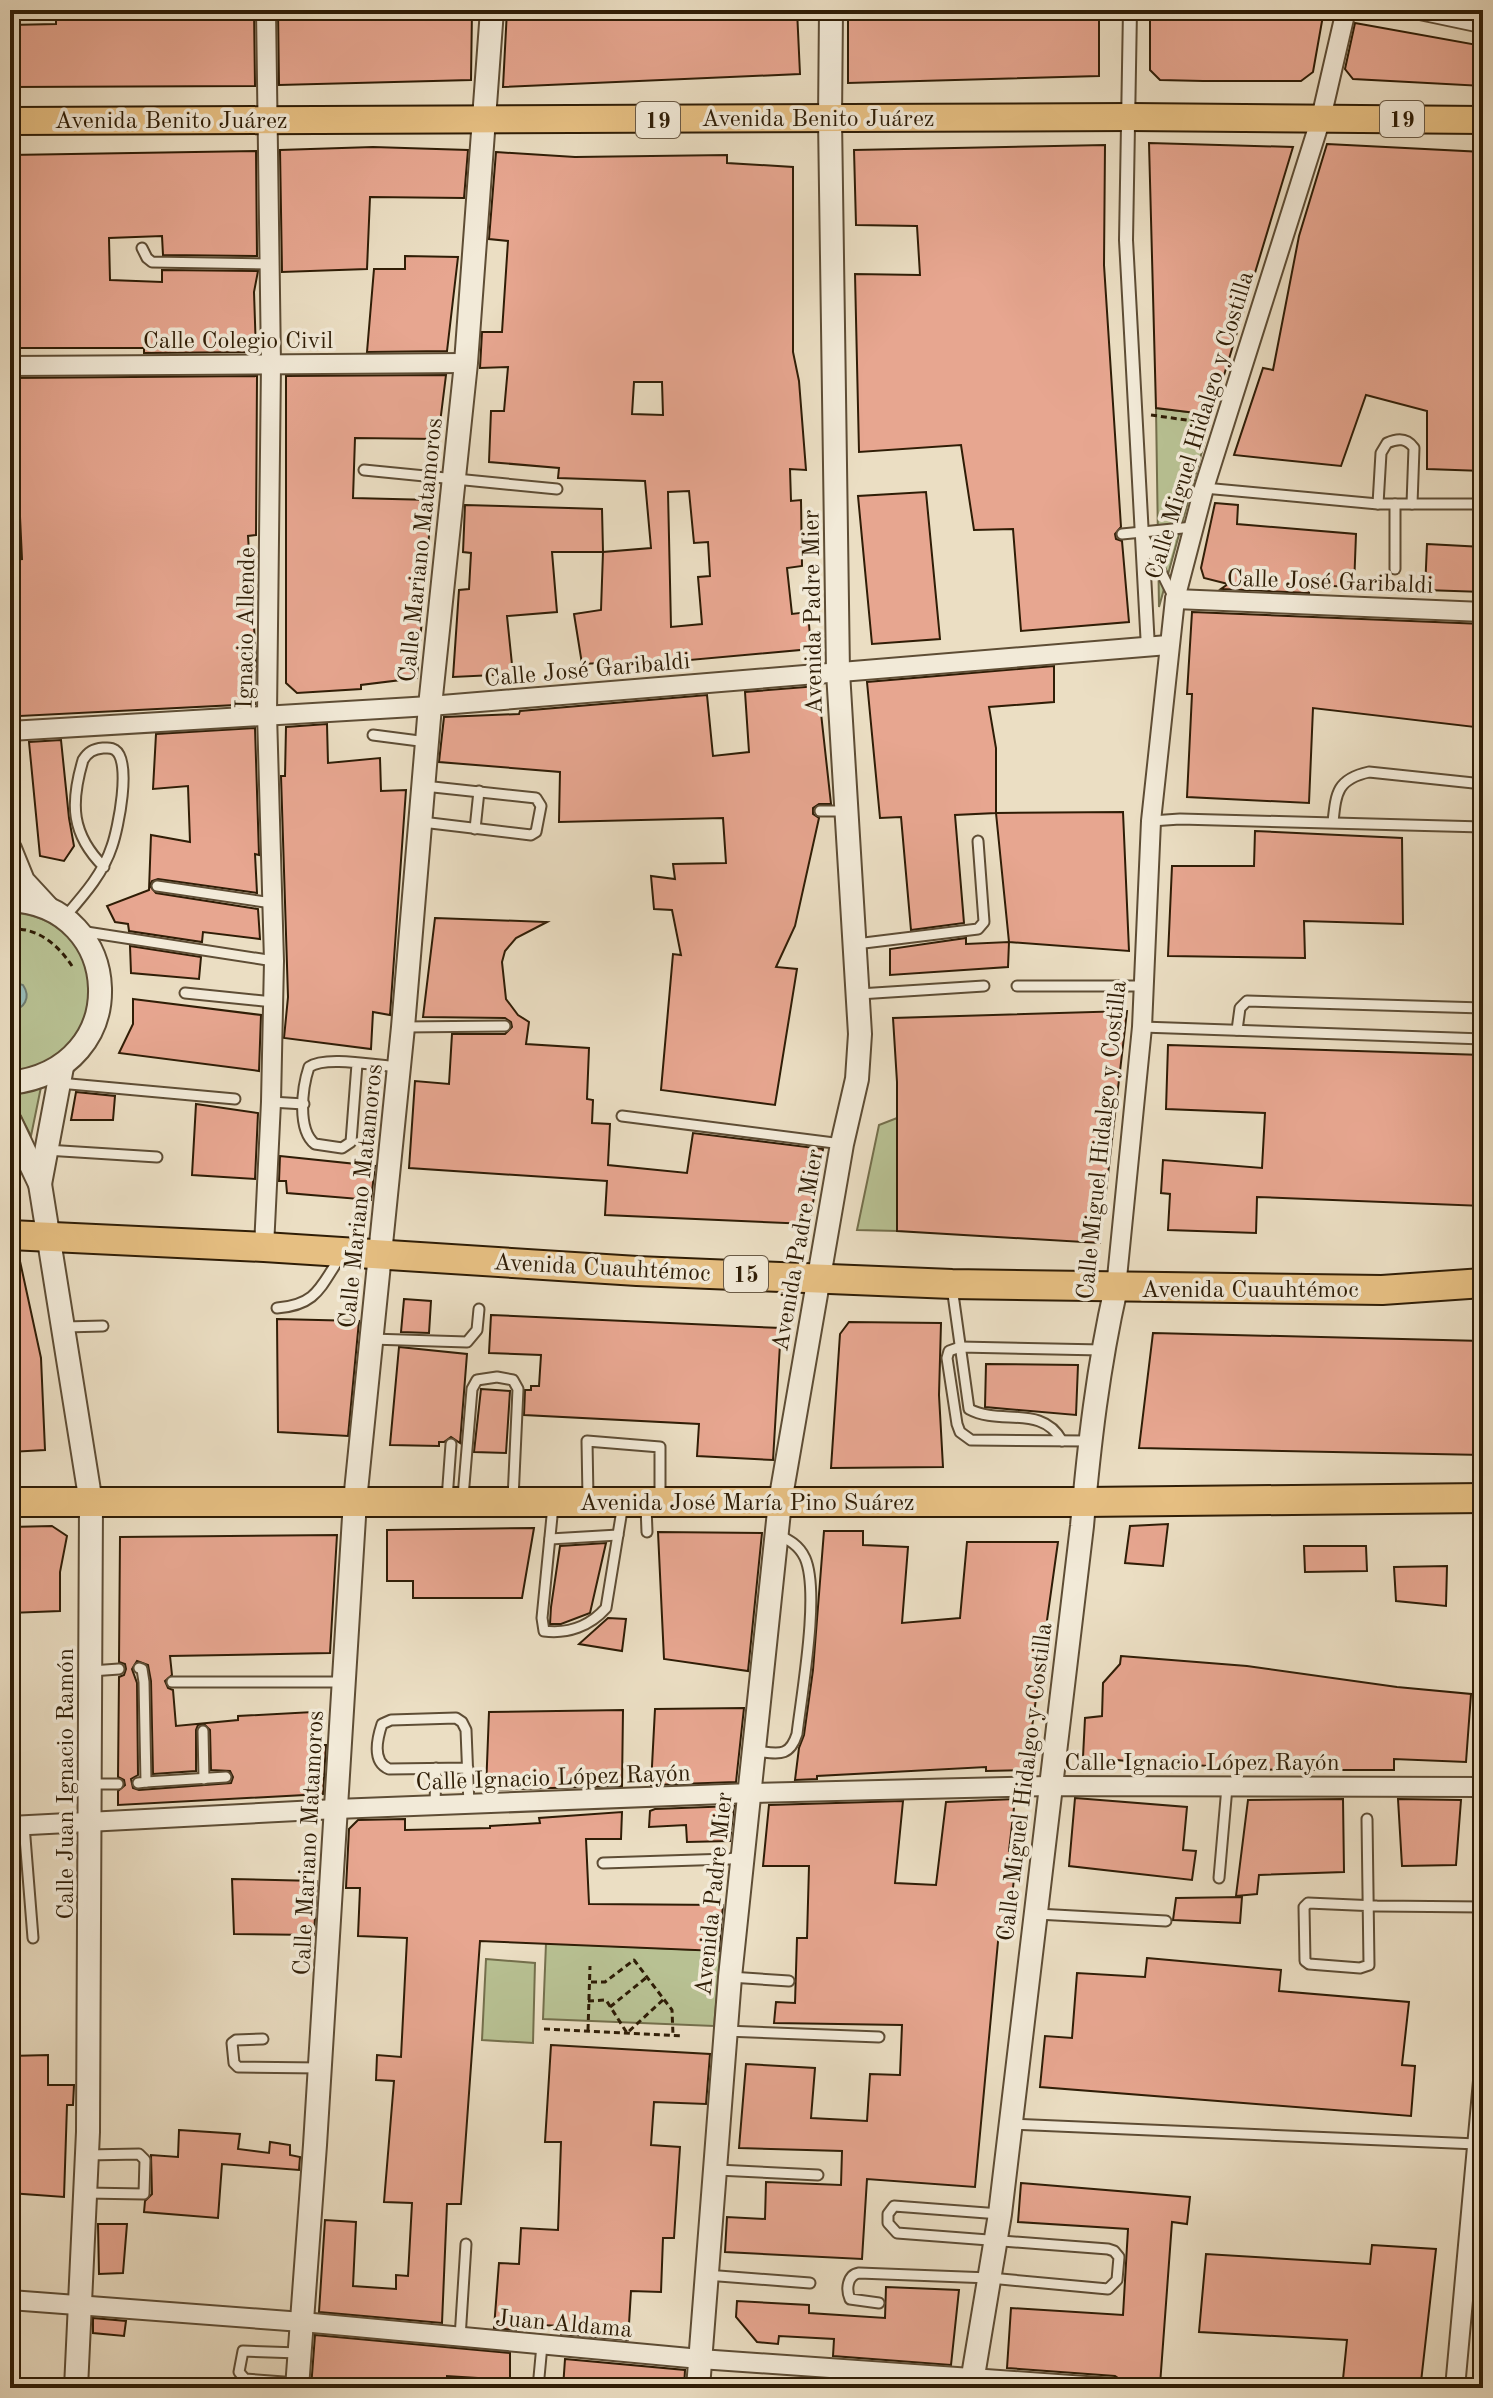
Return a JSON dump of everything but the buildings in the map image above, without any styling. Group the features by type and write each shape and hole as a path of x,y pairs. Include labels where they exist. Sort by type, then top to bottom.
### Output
{"highway":[{"name":"Avenida Cuauhtémoc","path":"10,1235 264,1247 637,1271 819,1276 952,1284 1382,1290 1483,1283"},
{"name":"Avenida José María Pino Suárez","path":"10,1502 1084,1502 1483,1498"}],"main road":[{"name":"Avenida Benito Juárez","path":"10,121 1130,117 1483,120"}],"street":[{"name":"Ignacio Allende","path":"264,1247 274,961 267,714 271,364 266,10"},
{"name":"Calle Mariano Matamoros","path":"297,2385 355,1501 403,1027 430,706 466,363 492,10"},
{"name":"Avenida Padre Mier","path":"698,2388 725,2031 751,1793 753,1698 780,1502 842,1144 857,1079 859,994 838,672 831,10"},
{"path":"1130,10 1126,240 1148,648"},
{"name":"Calle Miguel Hidalgo y Costilla","path":"972,2383 1000,2214 1090,1441 1102,1350 1116,1288 1142,1027 1151,821 1175,599 1223,425 1321,118 1346,10"},
{"name":"Calle Colegio Civil","path":"10,366 466,363"},
{"name":"Calle José Garibaldi","path":"1175,599 1483,612"},
{"name":"Calle José Garibaldi","path":"10,731 430,706 1168,645"},
{"path":"10,849 23,881 88,945 97,966 100,989 98,1012 90,1034 60,1075 10,1083"},
{"path":"10,900 25,901 63,919"},
{"name":"Calle Juan Ignacio Ramón","path":"40,1184 60,1075"},
{"name":"Calle Juan Ignacio Ramón","path":"10,1121 40,1184 91,1503 87,2155 76,2388"},
{"name":"Calle Ignacio López Rayón","path":"17,1826 336,1809 751,1793 1049,1786 1483,1787"},
{"path":"1455,2388 1483,2081"},
{"name":"Juan Aldama","path":"10,2300 302,2322 972,2383 1114,2388"}],"lane":[{"path":"1398,10 1483,28"},
{"path":"142,248 152,262 270,264"},
{"path":"1378,504 1381,453 1387,443 1398,439 1414,448 1412,504"},
{"path":"364,470 557,489"},
{"path":"1204,488 1378,504 1483,504"},
{"path":"1395,504 1395,569"},
{"path":"1122,534 1193,527"},
{"path":"1142,532 1175,599"},
{"path":"373,735 427,742"},
{"path":"63,919 85,895 104,867 113,843 124,776 122,761 112,748 87,753 83,760 75,819 84,844 104,867"},
{"path":"1333,822 1336,795 1348,779 1358,774 1369,772 1483,784"},
{"path":"421,822 531,835 536,832 541,806 536,798 424,786"},
{"path":"475,829 479,791"},
{"path":"820,811 847,811"},
{"path":"1151,821 1180,819 1483,827"},
{"path":"855,944 978,929 984,922 978,841"},
{"path":"157,886 272,903"},
{"path":"63,919 274,961"},
{"path":"859,994 984,986"},
{"path":"1017,986 1143,986"},
{"path":"185,993 273,1002"},
{"path":"1237,1030 1240,1008 1247,1001 1483,1008"},
{"path":"403,1027 505,1026"},
{"path":"1142,1027 1483,1039"},
{"path":"357,1064 353,1135 349,1145 342,1148 315,1144 304,1131 309,1067 326,1062 357,1064 399,1067"},
{"path":"60,1075 235,1099"},
{"path":"271,1102 304,1104"},
{"path":"622,1116 842,1144"},
{"path":"46,1150 157,1157"},
{"path":"277,1308 297,1307 313,1297 344,1253"},
{"path":"952,1284 969,1409 983,1415 1039,1420 1049,1424 1062,1441"},
{"path":"371,1339 457,1347 474,1336 479,1309"},
{"path":"62,1327 103,1326"},
{"path":"1090,1441 971,1440 960,1432 947,1358 949,1351 960,1347 1102,1350"},
{"path":"454,1502 472,1389 477,1380 497,1377 513,1380 520,1400 513,1502"},
{"path":"553,1502 542,1618 544,1631 559,1633 595,1621 606,1608 618,1535 643,1502 660,1447 587,1441 588,1502"},
{"path":"451,1444 454,1502"},
{"path":"643,1502 647,1532"},
{"path":"754,1751 786,1752 793,1748 813,1587 804,1555 796,1544 777,1534"},
{"path":"550,1539 618,1535"},
{"path":"139,1668 149,1682 142,1783 226,1777"},
{"path":"91,1671 119,1669"},
{"path":"172,1682 343,1682"},
{"path":"468,1768 389,1769 382,1766 378,1758 382,1724 391,1720 456,1718 462,1722 466,1730 468,1768 469,1805"},
{"path":"203,1731 204,1779"},
{"path":"435,1806 436,1768"},
{"path":"91,1784 118,1784"},
{"path":"1219,1878 1227,1787"},
{"path":"1367,1819 1367,1905 1369,1965 1360,1968 1309,1964 1305,1961 1304,1907 1308,1903 1367,1905 1483,1907"},
{"path":"17,1826 33,1938"},
{"path":"603,1863 744,1856"},
{"path":"1034,1914 1166,1921"},
{"path":"730,1977 789,1981"},
{"path":"725,2031 879,2037"},
{"path":"263,2039 236,2040 232,2043 234,2063 238,2067 320,2068"},
{"path":"1010,2124 1477,2144"},
{"path":"86,2193 144,2194 145,2160 139,2154 87,2155"},
{"path":"714,2169 818,2175"},
{"path":"879,2303 850,2299 849,2280 852,2276 859,2273 990,2278 1108,2289 1117,2280 1119,2257 1114,2251 996,2238 897,2233 888,2223 888,2214 894,2206 1000,2214"},
{"path":"460,2338 466,2244"},
{"path":"706,2275 810,2283"},
{"path":"538,2388 542,2345"},
{"path":"297,2385 245,2379 239,2372 243,2351 299,2353"}],"path":[{"path":"1135,412 1223,425"},
{"path":"10,929 39,934 58,947 72,965 76,977"},
{"path":"591,1982 605,1982 634,1960 672,2010 673,2035"},
{"path":"588,2031 590,1966"},
{"path":"610,2007 647,1977"},
{"path":"627,2033 664,1999"},
{"path":"588,2001 606,2000 627,2033"},
{"path":"544,2029 683,2036"}],"green space":[{"path":"1156,408 1212,415 1159,607"},
{"path":"10,912 37,917 72,938 87,961 95,993 78,1047 10,1080"},
{"path":"41,1087 31,1136 10,1090"},
{"path":"897,1118 897,1231 857,1230 879,1125"},
{"path":"546,1943 721,1951 714,2026 543,2019"},
{"path":"486,1959 535,1963 533,2043 482,2040"}],"water":[{"path":"10,981 23,985 26,998 19,1008 10,1010"}]}
